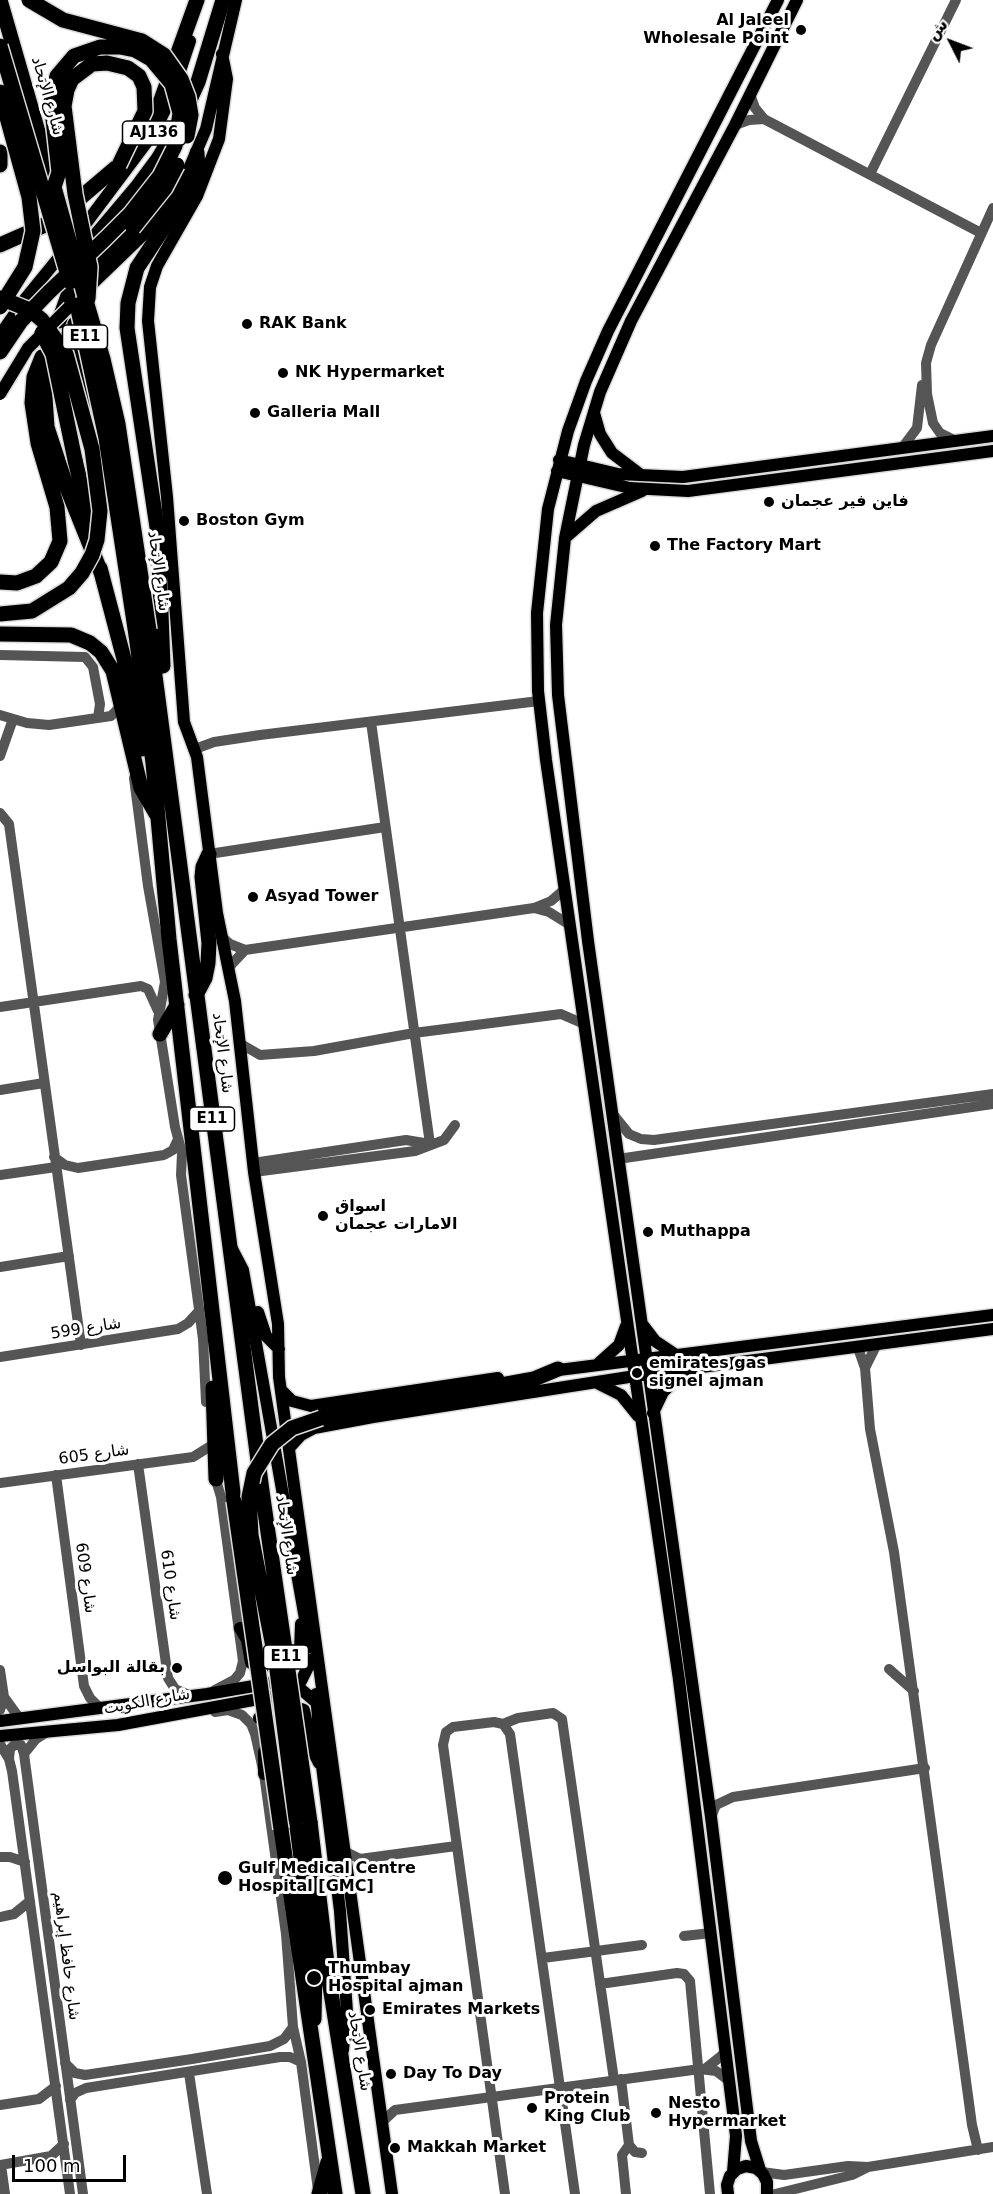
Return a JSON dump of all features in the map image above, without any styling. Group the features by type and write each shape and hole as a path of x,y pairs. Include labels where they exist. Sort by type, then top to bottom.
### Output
{"highway":[{"name":"شارع الإتحاد","path":"0,0 54,187 106,438 163,746 303,1821 363,2194"},
{"path":"29,0 73,24 142,42 164,55 181,79 188,97 190,115 182,153 165,188 133,228 89,273 78,307 75,326 88,415 88,434"},
{"path":"0,245 43,226 119,165 144,133 156,112 197,0"},
{"path":"0,582 17,583 36,576 51,562 60,541 57,507 38,443 32,404 34,377 52,341 84,250 138,186 158,159 180,122 198,82 223,0"},
{"name":"شارع الإتحاد","path":"0,46 78,307"},
{"path":"0,352 21,321 131,213 151,189 168,161 179,129 177,97 167,77 151,59 128,48 100,47 74,56 60,69 51,95 59,172 54,187"},
{"path":"78,307 91,289 90,267 75,194 64,106 72,80 92,64 107,63 128,68 139,76 144,87 145,111 119,165"},
{"path":"0,92 29,197 33,231 25,267 8,306"},
{"path":"0,152 0,165"},
{"path":"163,746 168,718 161,646 158,534 128,314 130,291 137,268 194,182 198,168 197,153"},
{"path":"0,298 40,331 53,354 75,460 124,659 141,746 153,763"},
{"path":"0,614 22,614 47,604 69,588 88,564 97,540 100,511 88,434 66,354 42,320 30,310 8,306"},
{"path":"52,341 44,382 47,427 74,506 102,575"},
{"name":"شارع الإتحاد","path":"142,633 177,1005 234,1501 298,1961 335,2194"},
{"path":"0,634 71,635 90,643 110,664 143,794 158,817"},
{"path":"196,995 205,978 208,963 209,943 202,877 204,862 210,861"},
{"path":"160,1034 177,1005"},
{"path":"214,1472 213,1385 219,1359"},
{"path":"311,2037 315,2008 315,1966 303,1821 252,1535 249,1497 254,1473 272,1444 292,1428 321,1418 534,1379 558,1369"},
{"path":"285,1934 298,1961"},
{"path":"319,2194 330,2156"}],"main road":[{"name":"AJ136","path":"0,336 25,299 128,171 163,116 204,0"},
{"name":"AJ136","path":"0,394 28,348 78,307 177,193 206,129 236,0"},
{"path":"759,76 754,62 780,0"},
{"path":"728,2194 728,2180 733,2172 736,2136 679,1680 539,701 536,634 544,535 558,466 576,406 608,331 780,0"},
{"path":"767,2194 768,2182 761,2171 751,2141 711,1817 618,1159 558,694 556,625 565,538 594,410 631,321 735,125 797,0"},
{"path":"222,54 227,79 219,139 197,196 157,266 150,287 148,309 166,487 184,716 195,749 210,861 222,937 230,966 241,1044 253,1168 278,1324 281,1390 392,2194"},
{"path":"594,410 600,434 612,453 622,463 645,477"},
{"path":"579,471 645,477 700,476 993,436"},
{"path":"558,466 647,490 703,490 993,451"},
{"path":"565,538 596,511 647,490"},
{"path":"229,1244 239,1257 263,1331 279,1349"},
{"path":"246,1282 312,1659 322,1766 340,1911 346,2023 342,2057"},
{"path":"281,1390 292,1401 307,1406 558,1369 993,1315"},
{"path":"640,1319 655,1341 676,1355"},
{"path":"596,1365 607,1359 619,1345 627,1322"},
{"path":"858,1348 867,1337 908,1330 918,1325"},
{"path":"290,1447 310,1430 648,1374 993,1329"},
{"path":"653,1414 663,1392 686,1370"},
{"path":"596,1383 621,1395 630,1404 641,1422"},
{"path":"307,1406 303,1419 310,1430"},
{"path":"283,1496 292,1471"},
{"path":"240,1628 247,1640 251,1663 260,1667 297,1659 303,1618"},
{"path":"312,1659 308,1671 296,1685 317,1703"},
{"name":"شارع الكويت","path":"0,1721 168,1700 277,1682 296,1685"},
{"name":"شارع الكويت","path":"0,1736 127,1723 280,1695 296,1685"},
{"path":"127,1723 139,1713 166,1709 169,1706 168,1700"},
{"path":"264,1774 264,1756 258,1720 261,1714 267,1711 297,1708 304,1710 312,1749 322,1766"},
{"path":"345,1997 360,1967"},
{"path":"733,2172 746,2166 761,2171"}],"street":[{"path":"870,174 956,0"},
{"path":"750,94 755,108 764,119 981,233"},
{"path":"735,125 748,120 764,119"},
{"path":"902,448 917,428 920,394 931,345 993,208"},
{"path":"925,376 933,423 940,433 957,441"},
{"path":"0,655 85,657 93,667 100,699 98,718"},
{"path":"195,749 214,742 539,701"},
{"path":"0,715 42,725 115,715 122,705"},
{"path":"0,756 13,719"},
{"path":"370,722 430,1144"},
{"path":"136,765 134,789 165,982 158,1011 160,1034 182,1153 182,1175 203,1339 209,1447 221,1497 243,1657 240,1672 230,1683 207,1694"},
{"path":"0,813 9,824 81,1345"},
{"path":"210,861 228,850 385,828"},
{"path":"222,937 234,947 245,950 534,908 551,901 565,889"},
{"path":"534,908 549,912 570,925"},
{"path":"230,966 245,950"},
{"path":"0,1007 143,986 148,989 158,1011"},
{"path":"561,1014 580,998"},
{"path":"241,1044 251,1052 260,1055 339,1048 414,1033 561,1014 584,1024"},
{"path":"244,1068 260,1055"},
{"path":"0,1090 44,1083"},
{"path":"618,1159 681,1144 993,1094"},
{"path":"612,1112 624,1130 635,1137 681,1144 993,1104"},
{"path":"253,1168 407,1152 444,1140 455,1125"},
{"path":"0,1175 55,1162 78,1168 153,1157 171,1152 178,1139"},
{"path":"0,1267 69,1256"},
{"path":"177,1329 188,1323 200,1310"},
{"path":"177,1329 189,1330 203,1339"},
{"name":"شارع 599","path":"0,1357 177,1329"},
{"path":"865,1368 876,1346"},
{"path":"858,1348 865,1368 870,1429 894,1552 925,1768 974,2150"},
{"name":"شارع 605","path":"0,1483 193,1457 209,1447"},
{"path":"193,1457 214,1472"},
{"name":"شارع 610","path":"138,1464 168,1678 175,1689 193,1696"},
{"name":"شارع 609","path":"56,1475 84,1686 90,1698 99,1707"},
{"path":"889,1669 914,1691"},
{"path":"0,1670 4,1696 0,1710"},
{"path":"72,1711 80,1699 84,1686"},
{"path":"4,1696 21,1719"},
{"path":"165,1716 196,1715 223,1710 242,1715 253,1728 264,1774 285,1934 293,2027 301,2062 319,2194"},
{"path":"505,2194 443,1745 444,1736 449,1729 458,1726 494,1722 503,1724 518,1718 553,1713 562,1719 600,1984 629,2145 635,2152 642,2153"},
{"path":"503,1724 510,1734 575,2194"},
{"path":"24,1754 36,1739 47,1732"},
{"name":"شارع حافظ إبراهيم","path":"0,1744 9,1759 22,1842 70,2194"},
{"path":"9,1759 9,1751 14,1744 21,1745 24,1754"},
{"name":"شارع حافظ إبراهيم","path":"24,1754 83,2194"},
{"path":"711,1817 716,1805 732,1797 925,1768"},
{"path":"3,1857 22,1842"},
{"path":"344,1851 360,1859 456,1846"},
{"path":"3,1857 25,1862"},
{"path":"347,1871 360,1859"},
{"path":"0,1917 14,1914 30,1901"},
{"path":"14,1914 32,1922"},
{"path":"684,1936 711,1934"},
{"path":"543,1958 642,1945"},
{"path":"600,1984 677,1973 686,1976 691,1984 703,2069 710,2194"},
{"path":"65,2063 75,2073 92,2074 265,2048 280,2042 293,2027"},
{"path":"265,2048 269,2052 266,2059"},
{"path":"703,2069 725,2053"},
{"path":"70,2100 79,2091 94,2087 266,2059 285,2057 301,2062"},
{"path":"382,2122 395,2110 617,2079 703,2069 716,2071 729,2080"},
{"path":"189,2073 207,2194"},
{"path":"92,2074 90,2081 94,2087"},
{"path":"0,2105 39,2099 56,2086"},
{"path":"39,2099 59,2107"},
{"path":"379,2101 395,2110"},
{"path":"5,2194 1,2165 55,2154 64,2144"},
{"path":"627,2194 622,2155 629,2145"},
{"path":"761,2171 783,2175 848,2166 868,2167 993,2147"},
{"path":"46,2157 67,2169"},
{"path":"775,2194 852,2175 868,2167"}],"place":[{"name":"Al Jaleel Wholesale Point","path":"801,30"},
{"name":"RAK Bank","path":"247,324"},
{"name":"NK Hypermarket","path":"283,373"},
{"name":"Galleria Mall","path":"255,413"},
{"name":"فاين فير عجمان","path":"769,502"},
{"name":"Boston Gym","path":"184,521"},
{"name":"The Factory Mart","path":"655,546"},
{"name":"Asyad Tower","path":"253,897"},
{"name":"اسواق الامارات عجمان","path":"323,1216"},
{"name":"Muthappa","path":"648,1232"},
{"name":"emirates gas signel ajman","path":"637,1373"},
{"name":"بقالة البواسل","path":"177,1668"},
{"name":"Gulf Medical Centre Hospital [GMC]","path":"225,1878"},
{"name":"Thumbay Hospital ajman","path":"314,1978"},
{"name":"Emirates Markets","path":"370,2010"},
{"name":"Day To Day","path":"391,2074"},
{"name":"Protein King Club","path":"532,2108"},
{"name":"Nesto Hypermarket","path":"656,2113"},
{"name":"Makkah Market","path":"395,2148"}]}
